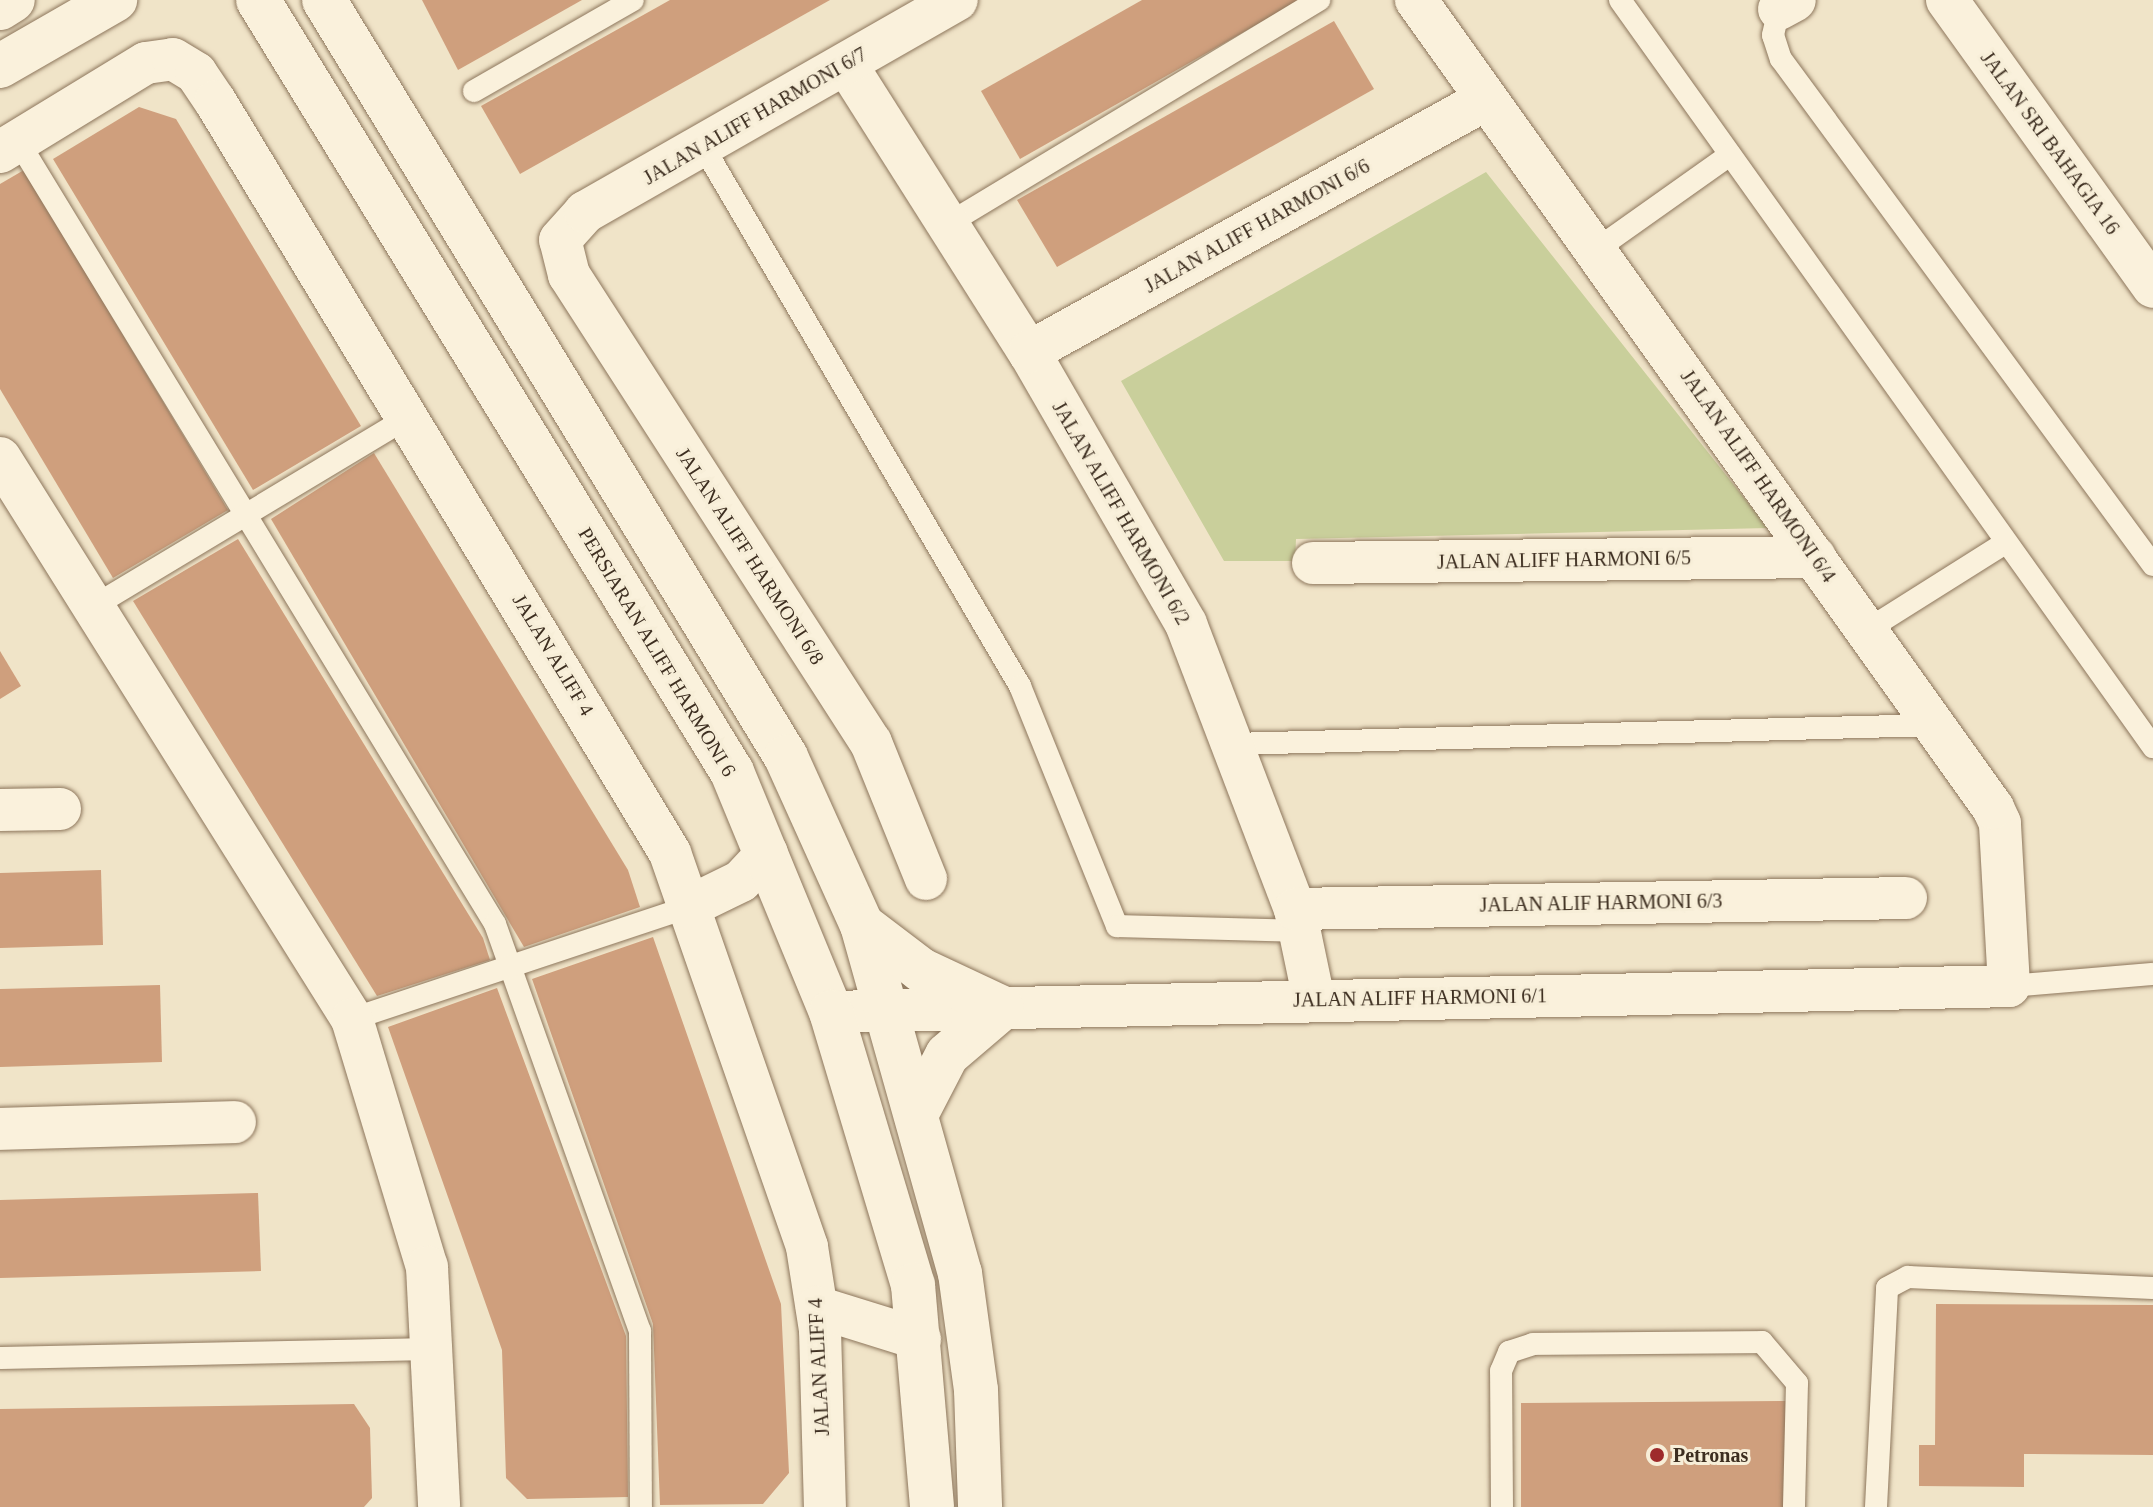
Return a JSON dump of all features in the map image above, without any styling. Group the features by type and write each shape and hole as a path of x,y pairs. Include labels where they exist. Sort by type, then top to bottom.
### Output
{"street":[{"path":"0,8 13,0"},
{"path":"0,66 115,0"},
{"name":"PERSIARAN ALIFF HARMONI 6","path":"258,0 732,772 831,1012 913,1285 932,1507"},
{"path":"324,0 786,757 862,925 919,1109 960,1273 976,1390 980,1507"},
{"name":"JALAN ALIFF HARMONI 6/7","path":"560,240 585,212 704,148 957,0"},
{"name":"JALAN ALIFF HARMONI 6/4","path":"1416,0 1485,100 1597,249 2000,823 2009,986"},
{"name":"JALAN SRI BAHAGIA 16","path":"1947,0 2153,287"},
{"name":"JALAN ALIFF 4","path":"9,146 146,63 173,59 196,73 646,809 688,907 807,1247 817,1307 825,1507"},
{"name":"JALAN ALIFF HARMONI 6/2","path":"846,64 1029,352 1186,624 1298,920 1314,1000"},
{"name":"JALAN ALIFF HARMONI 6/6","path":"1029,352 1485,100"},
{"name":"JALAN ALIFF HARMONI 6/8","path":"560,240 569,275 871,743 926,879"},
{"path":"0,458 352,1019 427,1267 439,1507"},
{"name":"JALAN ALIFF HARMONI 6/5","path":"1313,563 1815,557"},
{"path":"0,810 60,809"},
{"path":"688,907 741,881 767,853"},
{"name":"JALAN ALIF HARMONI 6/3","path":"1298,920 1906,898"},
{"path":"862,925 921,970 1002,1008 947,1055 919,1109"},
{"name":"JALAN ALIFF HARMONI 6/1","path":"831,1012 2009,986"},
{"path":"0,1129 235,1122"},
{"path":"817,1307 920,1339"}],"lane":[{"path":"474,91 633,0"},
{"path":"946,225 1319,0"},
{"path":"1620,0 2153,747"},
{"path":"1787,5 1773,35 1781,59 2152,562"},
{"path":"9,146 245,515 495,924 640,1331 641,1507"},
{"path":"704,148 1020,686 1117,926 1298,920"},
{"path":"1597,249 1730,155"},
{"path":"94,606 408,417"},
{"path":"1867,630 2005,543"},
{"path":"1233,744 1933,725"},
{"path":"352,1019 688,907"},
{"path":"2009,986 2153,974"},
{"path":"1876,1507 1887,1288 1908,1277 2130,1281 2153,1288"},
{"path":"1502,1507 1501,1371 1509,1352 1533,1344 1747,1342 1772,1347 1797,1383 1794,1507"},
{"path":"0,1358 432,1349"}],"green space":[{"path":"1486,172 1768,528 1296,539 1295,561 1224,561 1121,381"}],"building":[{"path":"422,0 582,0 458,70"},
{"path":"670,0 830,0 520,174 481,106"},
{"path":"1142,0 1300,0 1020,159 981,91"},
{"path":"1334,21 1374,89 1057,267 1017,200"},
{"path":"139,107 176,119 361,426 253,490 53,159"},
{"path":"24,170 228,510 113,578 0,389 0,184"},
{"path":"374,453 628,870 640,907 524,947 271,519"},
{"path":"238,539 483,938 490,960 377,996 133,601"},
{"path":"0,651 21,686 0,699"},
{"path":"101,870 103,945 0,948 0,873"},
{"path":"653,937 781,1304 789,1473 763,1504 660,1505 653,1324 532,979"},
{"path":"160,985 162,1062 0,1067 0,989"},
{"path":"497,988 626,1336 628,1497 527,1499 506,1478 502,1350 388,1027"},
{"path":"258,1193 261,1271 0,1278 0,1200"},
{"path":"1936,1304 2153,1305 2153,1455 2024,1454 2024,1487 1919,1486 1919,1445 1935,1445"},
{"name":"Petronas","path":"1792,1401 1793,1507 1521,1507 1521,1403"},
{"path":"354,1404 370,1428 372,1498 364,1507 0,1507 0,1409"}],"place":[{"name":"Petronas","path":"1657,1455"}]}
